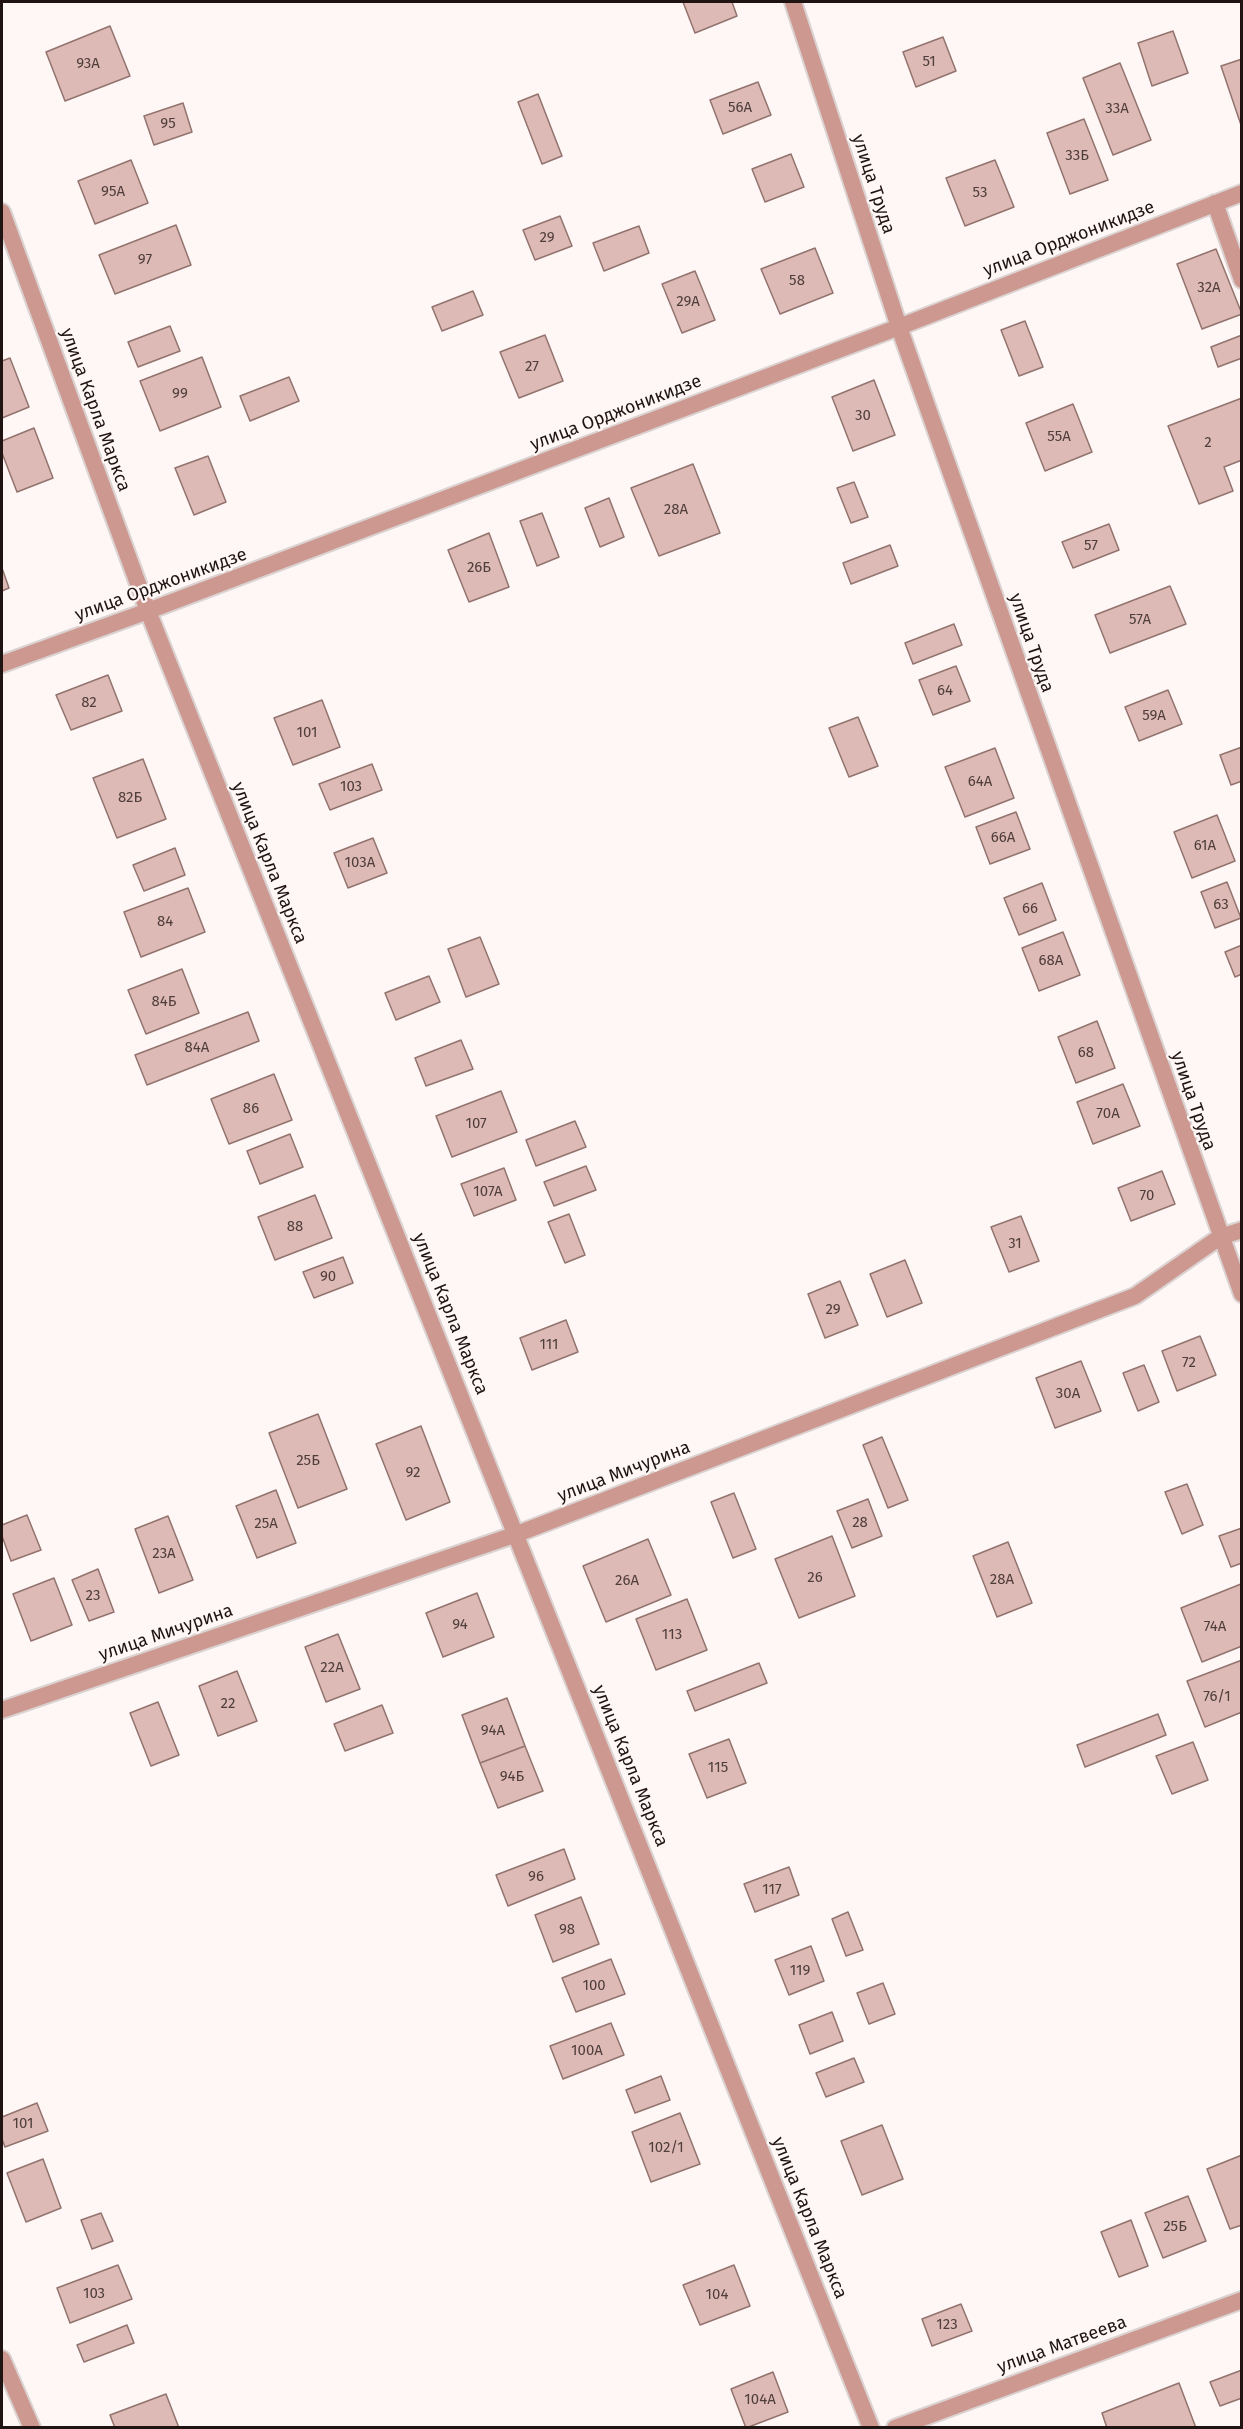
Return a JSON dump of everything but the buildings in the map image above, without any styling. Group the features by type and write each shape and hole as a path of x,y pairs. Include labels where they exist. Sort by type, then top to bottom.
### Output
{"street":[{"name":"улица Труда","path":"793,2 899,327 1242,1294"},
{"name":"улица Орджоникидзе","path":"2,663 148,611 899,327 1242,193"},
{"path":"1215,203 1242,280"},
{"name":"улица Карла Маркса","path":"2,212 148,611 871,2427"},
{"name":"улица Мичурина","path":"2,1710 517,1534 1135,1296 1220,1237 1242,1230"},
{"name":"улица Матвеева","path":"895,2427 1242,2300"},
{"path":"2,2359 32,2427"}]}
